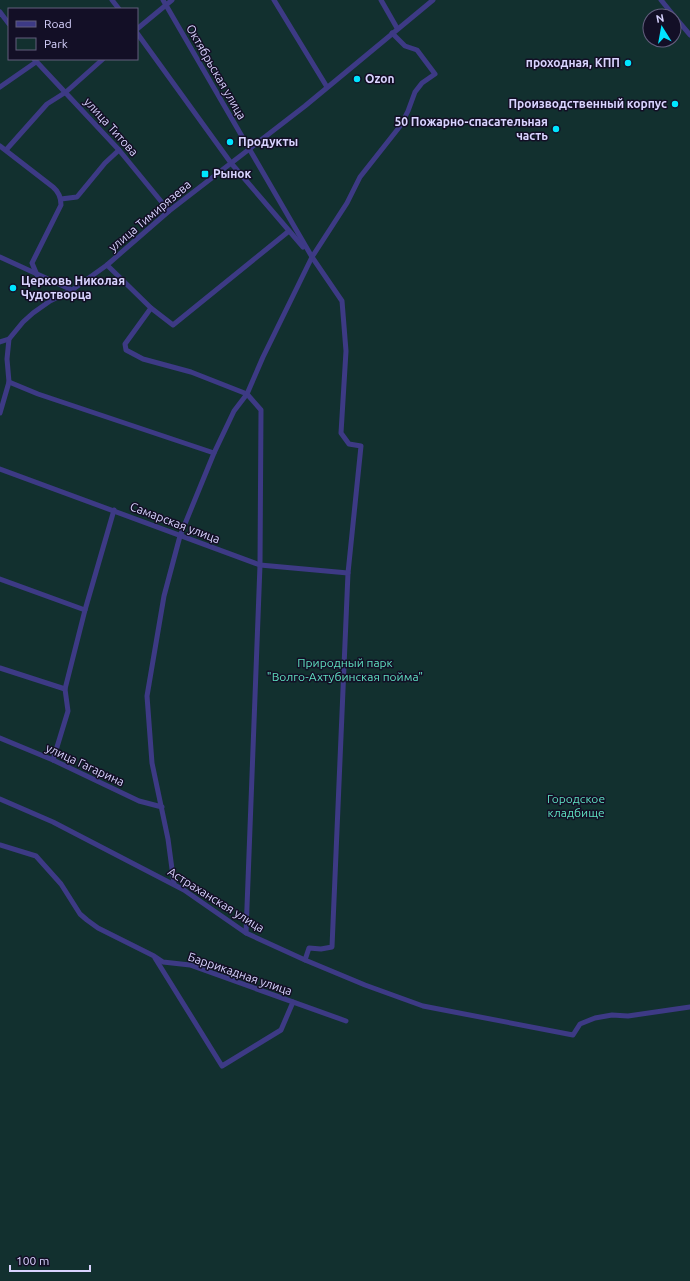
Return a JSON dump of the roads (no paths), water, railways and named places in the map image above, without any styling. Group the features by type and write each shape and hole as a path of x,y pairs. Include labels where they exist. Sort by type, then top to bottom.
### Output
{"street":[{"path":"112,0 118,8"},
{"path":"138,28 164,2 172,0"},
{"path":"274,0 327,87"},
{"path":"381,0 397,28"},
{"name":"улица Тимирязева","path":"9,339 23,322 33,313 72,290 107,265 170,211 249,150 432,0"},
{"path":"661,0 668,8"},
{"name":"Октябрьская улица","path":"164,2 312,257"},
{"path":"0,12 8,23"},
{"path":"682,26 690,35"},
{"path":"174,884 168,839 152,763 147,696 164,596 180,536 214,453 234,411 247,394 263,357 312,257 347,202 360,177 401,125 415,92 422,83 435,74 417,50 405,46 392,33"},
{"path":"138,34 231,163 312,257 342,302 346,351 341,433 348,444 361,446 348,573 332,947 321,949 309,948 305,960"},
{"path":"0,88 35,60"},
{"name":"улица Титова","path":"35,60 119,150 170,211"},
{"path":"6,150 48,104 66,92 102,60"},
{"path":"0,146 53,187 58,192 61,199 61,205 32,263 37,275"},
{"path":"61,199 77,197 105,163 119,150"},
{"path":"107,265 151,308 173,325 289,231"},
{"path":"0,257 72,290"},
{"path":"151,308 125,344 126,350 143,359 191,372 247,394 261,410 260,565 246,933"},
{"path":"0,342 9,339 7,359 9,382 0,413"},
{"path":"9,382 38,394 214,453"},
{"name":"Самарская улица","path":"0,469 260,565 348,573"},
{"path":"53,760 68,711 65,689 85,610 114,510"},
{"path":"0,579 85,610"},
{"path":"0,668 65,689"},
{"name":"улица Гагарина","path":"0,738 53,760 139,801 162,807"},
{"name":"Астраханская улица","path":"0,799 53,822 174,884 246,933 305,960 424,1006 573,1035 580,1024 595,1018 612,1015 628,1016 690,1007"},
{"name":"Баррикадная улица","path":"0,845 36,856 61,884 80,914 87,920 98,928 163,962 190,965 346,1021"},
{"path":"154,956 222,1066 281,1030 293,1002"}],"place":[{"name":"проходная, КПП","path":"628,63"},
{"name":"Ozon","path":"357,79"},
{"name":"Производственный корпус","path":"675,104"},
{"name":"50 Пожарно-спасательная часть","path":"556,129"},
{"name":"Продукты","path":"230,142"},
{"name":"Рынок","path":"205,174"},
{"name":"Церковь Николая Чудотворца","path":"13,288"}],"park label":[{"name":"Природный парк \"Волго-Ахтубинская пойма\"","path":"345,670"},
{"name":"Городское кладбище","path":"576,806"}]}
